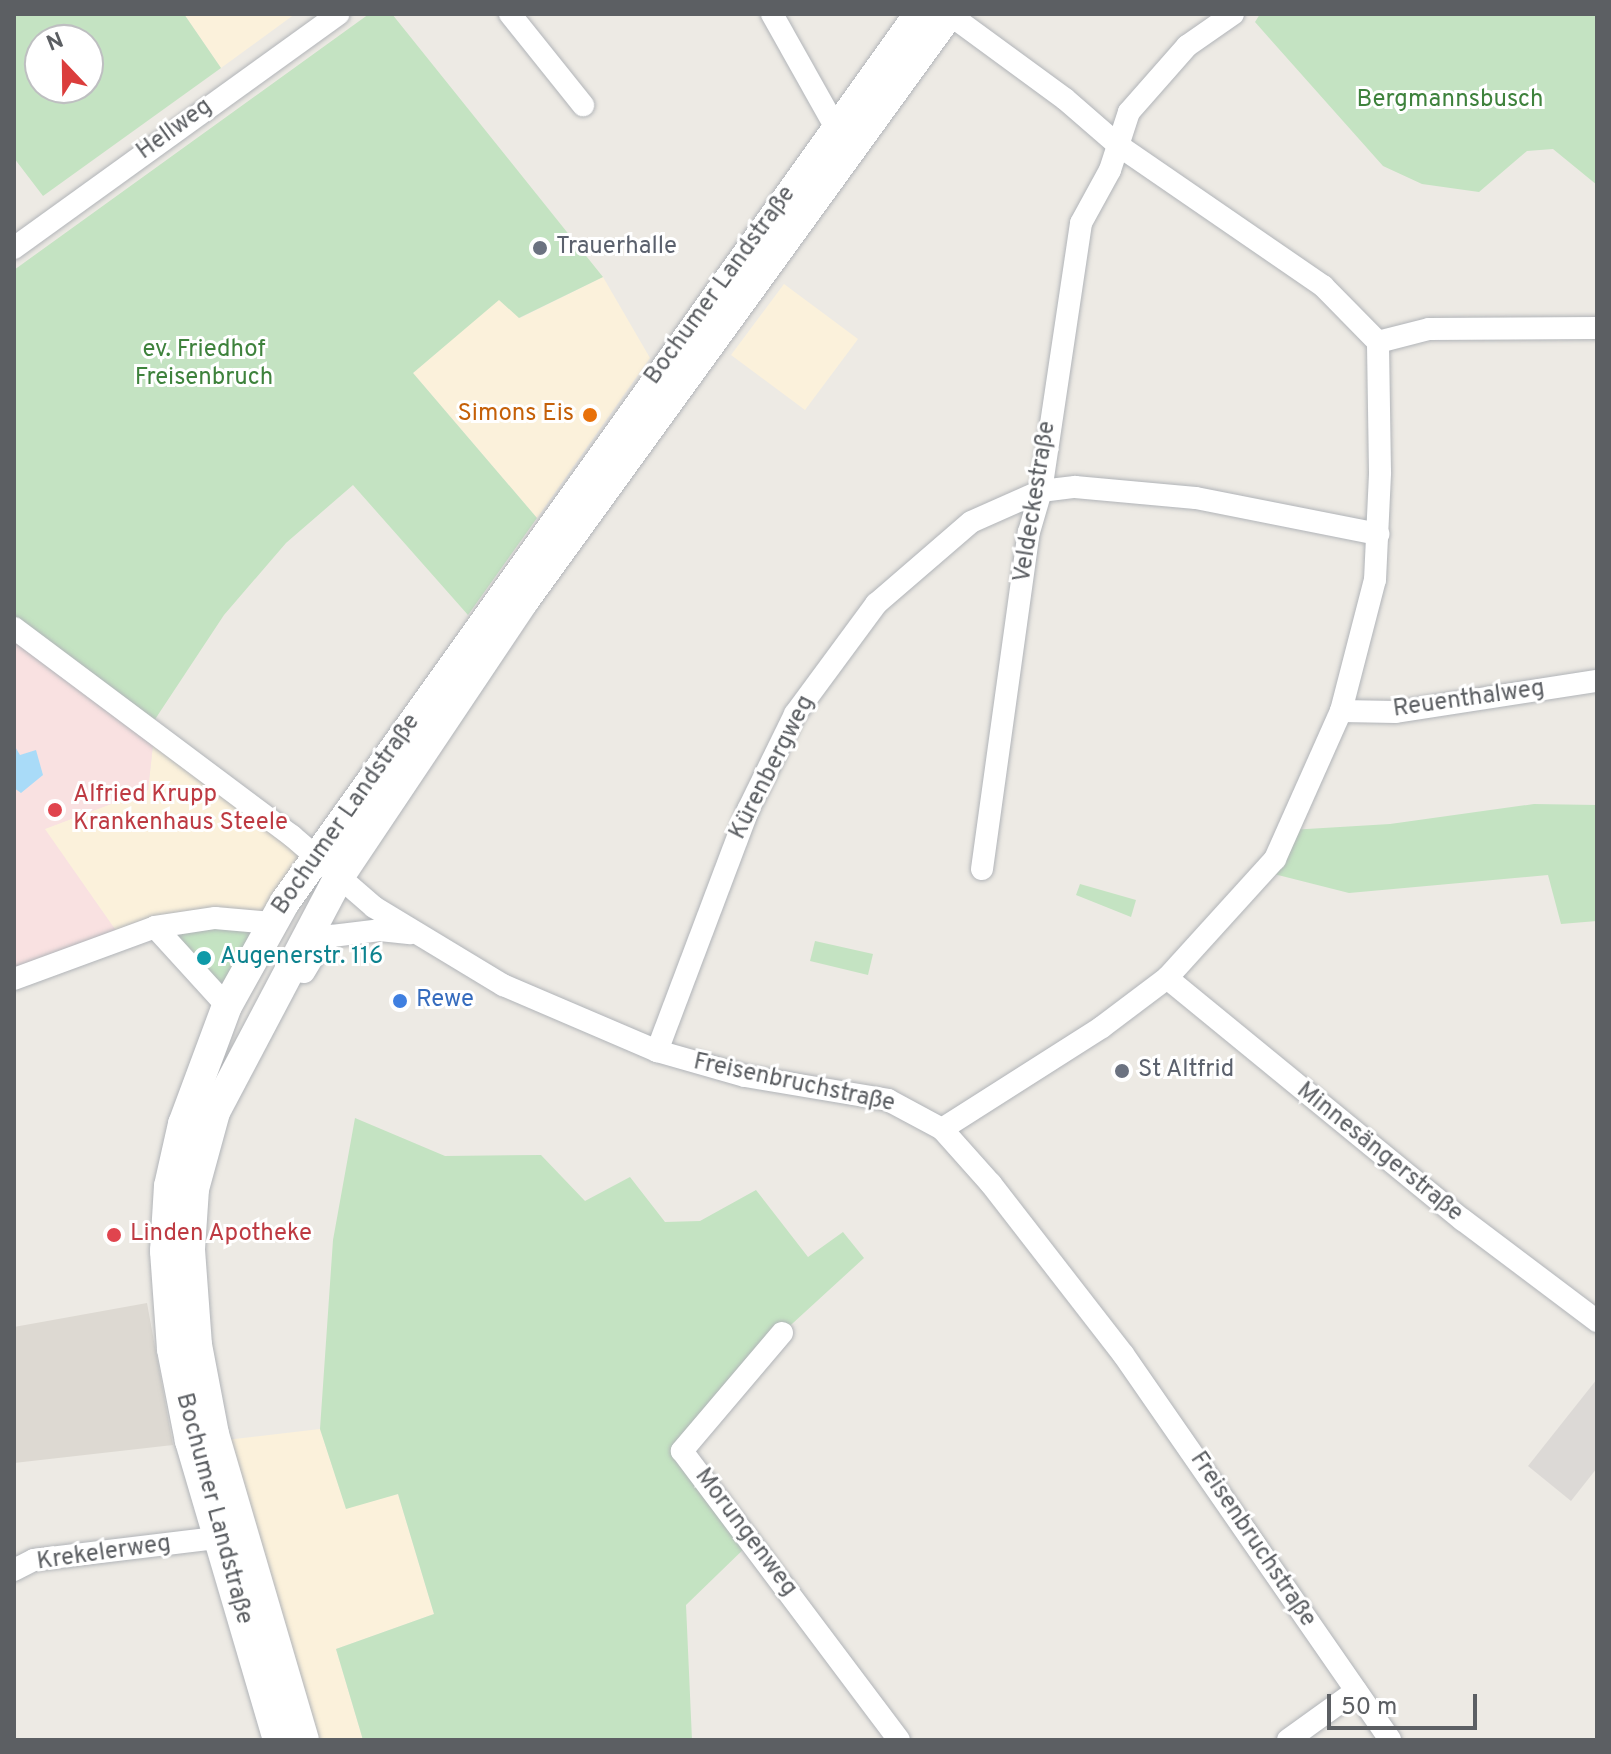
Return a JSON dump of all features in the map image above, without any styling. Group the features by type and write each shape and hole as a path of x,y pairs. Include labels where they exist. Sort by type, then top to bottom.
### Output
{"main road":[{"name":"Bochumer Landstraße","path":"278,1740 230,1537 197,1345 190,1249 194,1189 215,1112 263,1015 328,867 836,128 919,14"},
{"name":"Bochumer Landstraße","path":"304,1740 230,1537 172,1349 165,1251 169,1186 183,1124 227,1006 272,923 328,867 949,14"}],"street":[{"name":"Hellweg","path":"14,248 338,14"},
{"path":"510,14 583,105"},
{"path":"772,14 836,128"},
{"path":"942,1129 1102,1027 1167,978 1275,859 1341,711 1375,580 1378,534 1378,342 1323,286 1118,145 1065,99 949,14"},
{"name":"Veldeckestraße","path":"982,869 1029,532 1041,491 1074,251 1091,196 1110,170 1129,112 1187,46 1233,14"},
{"path":"1378,342 1429,329 1597,328"},
{"name":"Kürenbergweg","path":"657,1051 748,810 795,714 876,604 971,522 1041,491 1075,487 1196,498 1378,534"},
{"name":"Freisenbruchstraße","path":"14,628 328,867 374,907 503,985 657,1051 745,1076 888,1100 942,1129 991,1184 1123,1354 1390,1740"},
{"name":"Reuenthalweg","path":"1341,711 1396,712 1597,681"},
{"path":"14,979 155,927 215,918 272,923"},
{"path":"155,927 227,1006"},
{"name":"Bochumer Landstraße","path":"263,1015 285,1002 321,944 332,936 380,930 415,933"},
{"name":"Minnesängerstraße","path":"1167,978 1463,1220 1597,1321"},
{"name":"Morungenweg","path":"782,1333 682,1451 899,1740"},
{"name":"Krekelerweg","path":"14,1570 34,1560 230,1537"},
{"path":"1288,1740 1356,1691"}],"shaded area":[{"path":"184,14 295,14 221,68"},
{"path":"603,277 650,358 537,518 413,373 499,299 520,318"},
{"path":"784,284 858,339 805,410 731,355"},
{"name":"Alfried Krupp Krankenhaus Steele","path":"14,629 154,736 148,790 45,829 119,935 14,978"},
{"path":"154,736 317,857 272,923 119,935 44,829 148,790"},
{"path":"147,1303 173,1445 14,1463 14,1327"},
{"path":"1597,1379 1597,1468 1571,1501 1528,1466"},
{"path":"320,1429 346,1508 398,1494 434,1614 336,1649 363,1740 305,1740 217,1441"}],"green space":[{"path":"14,14 184,14 221,68 43,196 14,158"},
{"name":"ev. Friedhof Freisenbruch","path":"369,14 392,14 603,277 519,318 499,300 413,373 537,518 468,615 353,485 286,543 224,615 148,730 14,627 14,270"},
{"name":"Bergmannsbusch","path":"1260,14 1597,14 1597,185 1553,149 1527,151 1479,192 1422,184 1383,166 1255,22"},
{"path":"1534,804 1597,805 1597,921 1561,924 1548,875 1349,893 1266,872 1290,830 1390,824"},
{"path":"1080,884 1136,900 1131,917 1076,895"},
{"path":"270,925 227,1005 157,927"},
{"path":"815,941 873,954 868,975 810,961"},
{"path":"355,1118 445,1156 541,1155 585,1201 630,1177 665,1222 700,1221 756,1190 808,1257 843,1232 864,1258 781,1334 682,1451 751,1542 686,1605 692,1740 363,1740 336,1649 434,1614 398,1494 346,1509 320,1429 333,1240"}],"water":[{"path":"14,745 20,755 36,750 43,775 21,793 14,788"}],"place":[{"name":"Trauerhalle","path":"540,248"},
{"name":"Simons Eis","path":"590,415"},
{"name":"Alfried Krupp Krankenhaus Steele","path":"55,810"},
{"name":"Augenerstr. 116","path":"204,958"},
{"name":"Rewe","path":"400,1001"},
{"name":"St Altfrid","path":"1122,1071"},
{"name":"Linden Apotheke","path":"114,1235"}]}
